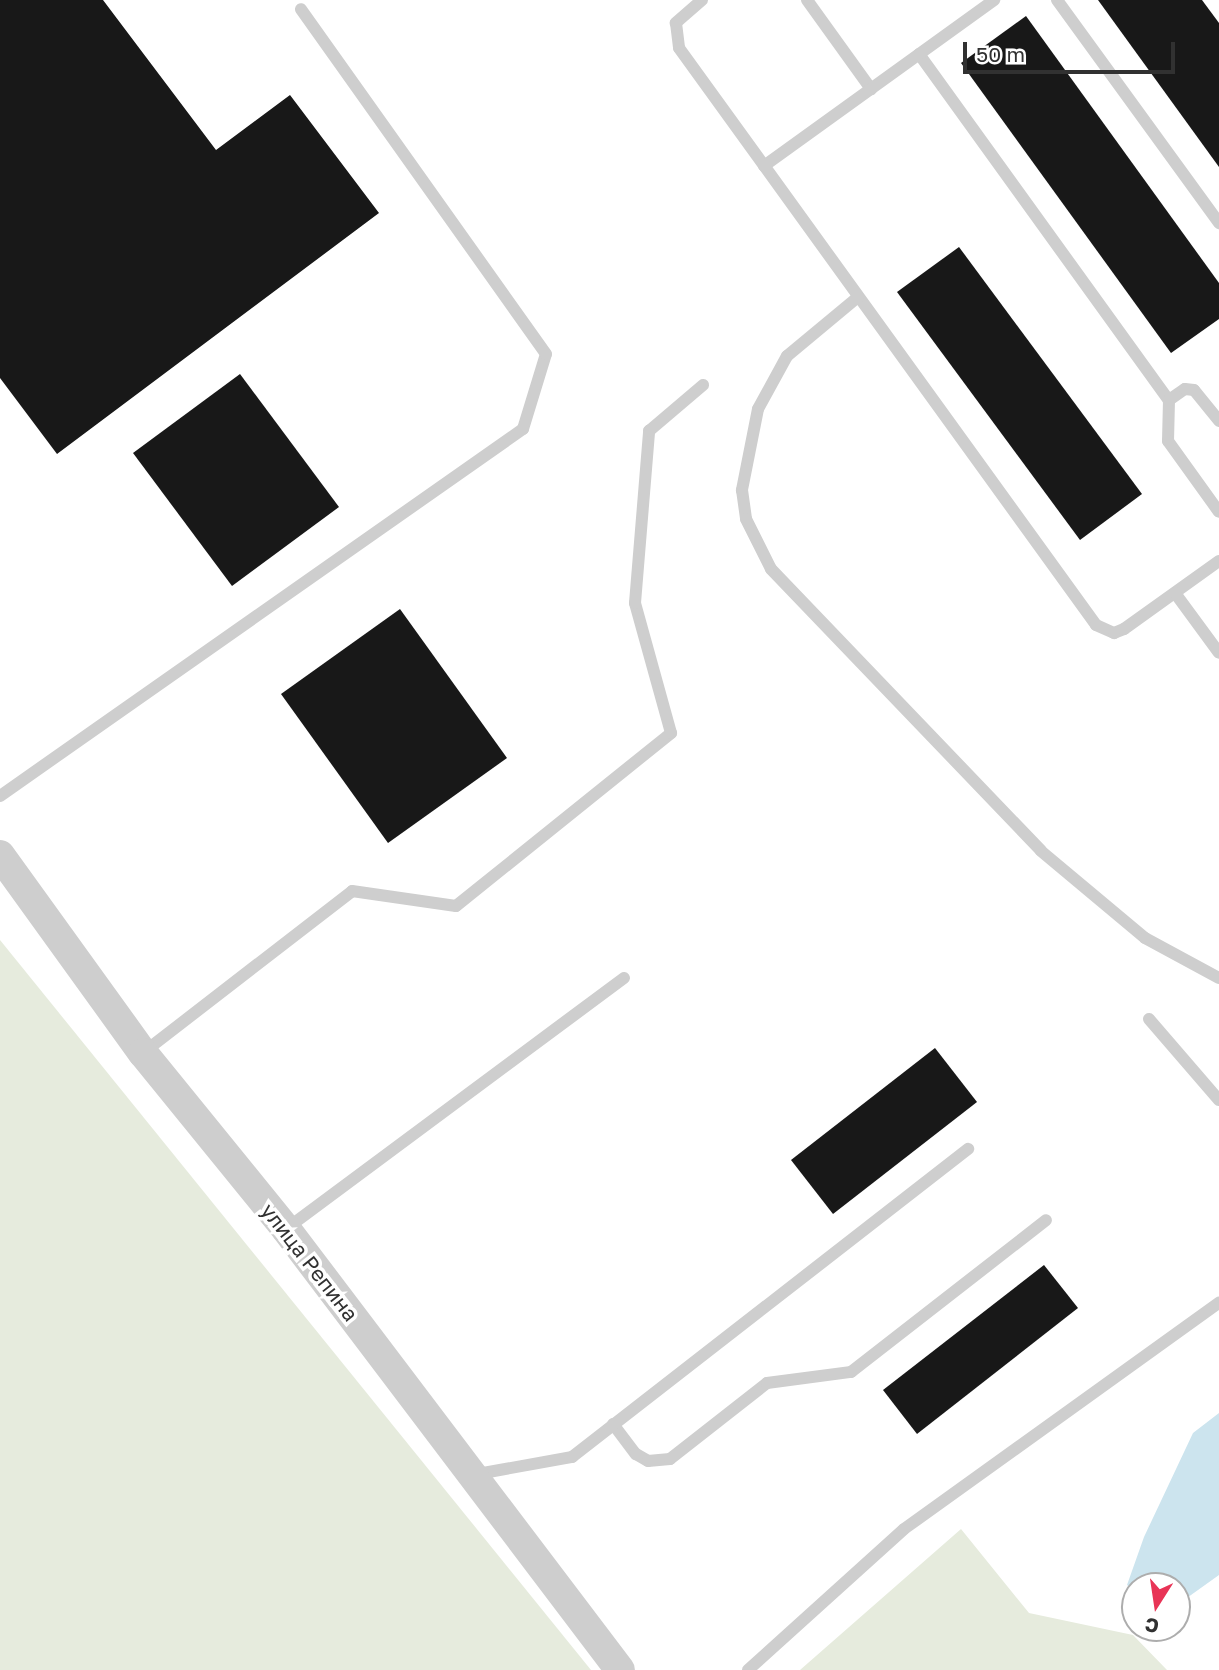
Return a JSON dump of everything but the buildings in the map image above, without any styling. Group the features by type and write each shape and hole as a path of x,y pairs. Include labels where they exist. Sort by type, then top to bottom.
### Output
{"street":[{"name":"улица Репина","path":"0,855 143,1053 286,1230 620,1670"}],"lane":[{"path":"702,0 676,23 678,48 1096,625 1104,632 1124,629 1219,561"},
{"path":"807,0 871,89"},
{"path":"764,166 994,0"},
{"path":"1057,0 1219,223"},
{"path":"0,796 523,429 546,354 301,9"},
{"path":"919,54 1169,400 1168,441 1219,512"},
{"path":"858,297 787,356 758,409 742,490 746,519 771,569 1041,851 1145,938 1219,978"},
{"path":"143,1053 352,891 456,906 671,733 635,603 649,431 703,385"},
{"path":"1169,400 1185,389 1194,390 1219,421"},
{"path":"1175,593 1219,653"},
{"path":"286,1230 624,978"},
{"path":"1149,1019 1219,1100"},
{"path":"471,1475 572,1457 968,1149"},
{"path":"613,1424 636,1454 648,1461 670,1459 768,1383 851,1372 1046,1220"},
{"path":"748,1670 904,1529 1219,1303"}],"shaded area":[{"path":"0,940 591,1670 0,1670"},
{"path":"961,1529 1029,1613 1121,1632 1121,1642 1140,1642 1167,1670 800,1670"}],"water":[{"path":"1219,1413 1219,1575 1191,1595 1191,1572 1132,1572 1144,1537 1193,1433"}]}
